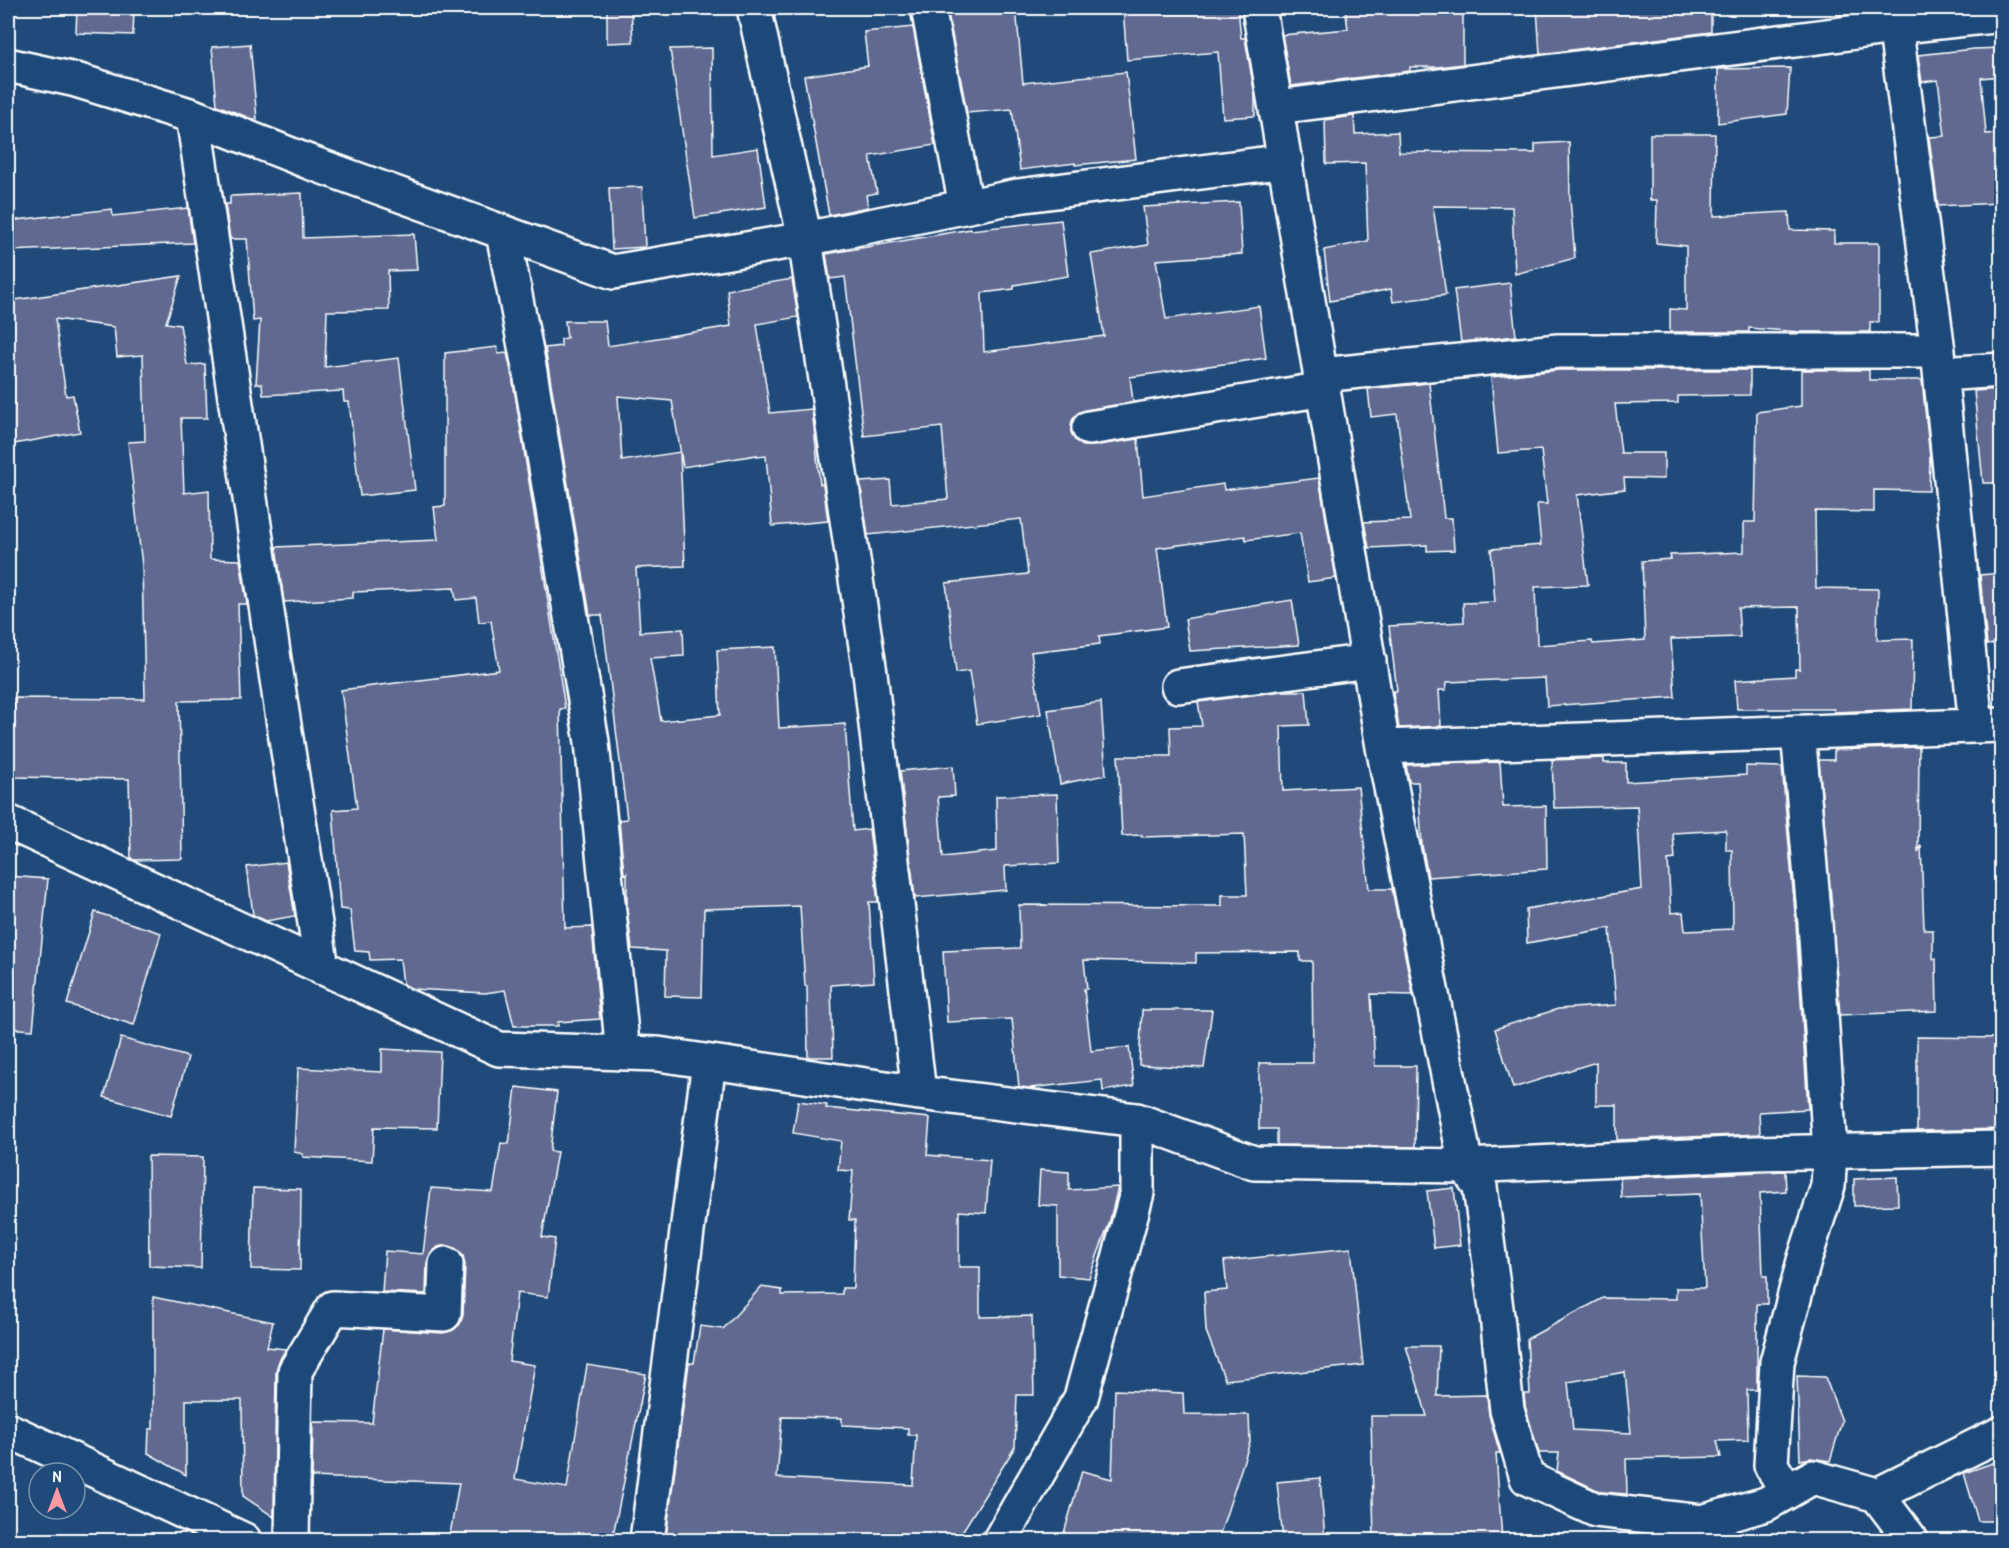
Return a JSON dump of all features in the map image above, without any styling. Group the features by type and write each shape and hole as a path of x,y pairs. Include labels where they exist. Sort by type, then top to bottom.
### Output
{"street":[{"path":"754,8 805,239 870,673 919,1093"},
{"path":"928,8 966,206"},
{"path":"1259,8 1383,747 1466,1166 1480,1187 1507,1410 1527,1478 1596,1510 1702,1522 1714,1530 1813,1477 1877,1495 1911,1540"},
{"path":"1277,107 1894,17 2001,15"},
{"path":"1383,747 1989,725 1894,17"},
{"path":"8,65 76,80 193,116 309,162 613,272 805,239 1018,196 1286,161"},
{"path":"193,116 280,706 322,968"},
{"path":"503,233 530,372 592,742 623,1053"},
{"path":"1089,428 1322,382 1558,351 1939,362 2001,370"},
{"path":"1178,686 1369,661"},
{"path":"1787,1491 1771,1465 1777,1362 1804,1261 1828,1186 1830,1151 1816,935 1798,732"},
{"path":"8,822 499,1049 658,1054 919,1093 1137,1120 1254,1163 1466,1166 1755,1152 2001,1148"},
{"path":"646,1540 709,1062"},
{"path":"1000,1540 1082,1398 1137,1193 1137,1120"},
{"path":"292,1540 295,1371 333,1308 444,1314 446,1264"},
{"path":"8,1430 244,1540"},
{"path":"1877,1495 2001,1433"}],"building":[{"path":"77,8 134,8 133,35 76,33"},
{"path":"607,8 631,8 633,42 607,43"},
{"path":"947,8 1016,8 1023,83 1126,72 1136,159 1020,170 1012,109 967,113"},
{"path":"1123,8 1201,8 1202,11 1238,9 1241,38 1245,38 1255,95 1255,116 1223,118 1218,52 1127,60"},
{"path":"1345,8 1397,8 1397,11 1463,9 1463,64 1410,67 1410,71 1291,86 1282,35 1348,29"},
{"path":"1537,8 1711,8 1711,32 1540,54"},
{"path":"913,27 935,145 870,156 877,193 866,195 868,207 829,215 804,76 868,66 864,32"},
{"path":"250,44 257,119 217,105 212,47"},
{"path":"712,48 713,155 758,148 766,207 695,218 670,49"},
{"path":"2001,48 2001,76 1981,78 1986,134 2001,133 1999,203 1938,206 1929,137 1945,136 1938,80 1922,82 1918,55"},
{"path":"1790,68 1787,114 1718,123 1718,69"},
{"path":"1354,116 1355,134 1398,132 1399,152 1535,153 1535,144 1569,142 1570,199 1575,258 1515,274 1512,207 1433,206 1446,295 1393,302 1391,289 1330,301 1324,250 1368,241 1365,163 1326,164 1325,120"},
{"path":"1650,134 1715,134 1714,216 1789,212 1790,230 1834,231 1834,243 1879,243 1879,322 1870,322 1870,332 1801,332 1749,328 1749,332 1670,332 1670,309 1686,310 1686,246 1656,243 1657,200 1650,200"},
{"path":"642,187 645,247 612,249 609,188"},
{"path":"302,193 303,238 414,234 417,270 388,271 389,310 327,311 325,367 399,358 415,490 360,496 349,402 344,402 343,391 263,395 262,384 256,384 260,320 253,321 247,239 230,239 225,204 230,204 230,196"},
{"path":"1239,202 1242,254 1156,260 1166,319 1259,306 1266,358 1130,377 1133,402 1078,413 1072,421 1071,432 1075,440 1083,446 1138,439 1143,496 1223,484 1224,490 1319,478 1336,578 1308,582 1300,533 1246,540 1245,536 1157,548 1167,627 1099,636 1100,644 1031,652 1041,714 977,724 969,671 956,673 946,583 1028,574 1021,519 868,535 860,482 890,480 892,504 948,499 942,427 864,436 845,277 830,279 826,254 971,229 1061,220 1068,276 1014,285 1014,289 982,293 984,352 1104,336 1091,254 1148,245 1143,207"},
{"path":"188,208 193,243 8,251 8,221 112,209 113,216"},
{"path":"181,276 166,323 180,325 187,365 205,364 207,418 181,418 184,493 209,490 210,559 240,560 247,604 238,604 241,700 179,701 182,859 134,860 131,858 129,779 13,777 14,698 145,699 142,566 128,442 145,441 143,355 117,357 114,327 55,319 66,396 73,395 80,432 8,445 8,301"},
{"path":"792,279 798,317 757,324 770,413 812,409 820,484 823,484 828,521 772,526 766,456 757,457 757,455 683,467 672,401 618,396 622,461 680,452 685,566 636,568 640,632 683,629 684,656 650,658 661,721 720,715 717,650 775,647 779,728 845,724 853,831 869,829 878,902 869,902 874,982 831,985 833,1057 808,1057 807,986 805,986 800,906 704,909 702,997 665,996 666,951 632,949 627,909 627,873 624,874 619,820 627,819 602,615 590,615 545,348 561,346 561,339 567,338 565,321 605,321 608,346 731,326 727,290"},
{"path":"1510,283 1516,336 1461,342 1454,290"},
{"path":"497,347 498,354 507,353 512,375 565,708 560,709 565,928 592,927 600,1019 558,1022 558,1026 514,1026 505,990 485,993 413,989 403,984 400,959 370,960 369,952 355,951 350,910 340,909 333,810 357,808 341,690 499,670 491,621 479,622 476,598 456,600 454,588 353,592 353,598 284,602 276,547 438,540 434,507 445,506 445,353"},
{"path":"1559,370 1750,370 1750,395 1678,396 1678,403 1615,404 1621,453 1664,453 1664,479 1624,478 1625,489 1577,495 1588,585 1535,587 1537,645 1645,640 1642,561 1671,559 1670,555 1744,552 1744,522 1755,522 1757,412 1801,406 1801,370 1869,370 1869,380 1922,380 1930,458 1929,491 1874,490 1874,512 1815,511 1816,588 1878,589 1877,640 1913,639 1912,709 1834,712 1834,709 1737,709 1735,680 1795,676 1795,669 1800,669 1799,607 1738,608 1740,637 1671,639 1675,697 1547,706 1545,678 1447,682 1446,690 1439,690 1441,726 1399,728 1393,691 1397,691 1389,626 1464,622 1463,603 1495,602 1491,549 1541,545 1537,504 1547,504 1541,450 1498,453 1491,377"},
{"path":"1429,383 1444,518 1452,518 1454,550 1427,551 1427,545 1369,548 1364,522 1410,520 1397,414 1371,417 1368,389"},
{"path":"2001,389 2001,483 1983,483 1974,391"},
{"path":"2001,573 2001,643 1987,645 1980,575"},
{"path":"1292,600 1299,645 1190,651 1185,619"},
{"path":"1282,691 1306,691 1309,725 1281,726 1283,791 1358,787 1369,889 1392,889 1413,995 1371,994 1375,1066 1416,1066 1415,1147 1277,1145 1277,1129 1259,1129 1259,1063 1313,1063 1312,961 1300,961 1300,952 1196,953 1196,963 1084,960 1087,989 1084,989 1091,1051 1129,1047 1134,1086 1103,1091 1102,1080 1030,1088 1019,1087 1012,1019 947,1022 943,951 1020,948 1019,905 1222,906 1222,895 1247,895 1244,834 1122,836 1118,756 1171,756 1170,727 1202,726 1198,702"},
{"path":"1101,702 1106,775 1060,784 1048,710"},
{"path":"1919,747 1918,852 1921,845 1924,930 1933,930 1937,1011 1840,1015 1819,760 1834,760 1834,750"},
{"path":"1604,758 1604,763 1626,763 1626,782 1746,775 1746,766 1782,767 1796,924 1808,1109 1759,1112 1760,1134 1617,1140 1617,1105 1596,1105 1596,1062 1513,1088 1495,1029 1558,1009 1616,1005 1610,928 1527,943 1526,909 1642,889 1637,806 1554,808 1552,760","holes":["1726,830 1726,850 1732,850 1733,929 1685,931 1683,912 1671,913 1668,860 1675,859 1673,833"]},
{"path":"1500,762 1503,807 1546,806 1547,869 1428,877 1422,845 1418,782 1409,782 1406,765"},
{"path":"953,766 955,796 938,797 943,857 997,851 996,796 1057,794 1059,863 1005,866 1006,890 915,898 900,771"},
{"path":"286,862 295,916 266,921 253,915 247,867"},
{"path":"8,876 48,879 33,1030 8,1028"},
{"path":"95,912 161,933 134,1025 67,1004"},
{"path":"1142,1010 1212,1010 1204,1068 1139,1065"},
{"path":"1917,1037 2001,1038 2001,1129 1917,1131"},
{"path":"121,1038 188,1057 171,1116 104,1097"},
{"path":"382,1049 440,1052 437,1128 374,1127 372,1161 303,1157 303,1154 294,1152 298,1068 382,1072"},
{"path":"516,1087 557,1092 550,1151 557,1152 542,1237 555,1239 548,1297 517,1293 509,1361 535,1365 515,1479 567,1488 587,1365 646,1374 612,1540 449,1540 459,1483 312,1477 313,1422 372,1423 383,1329 443,1333 453,1330 460,1324 463,1315 465,1265 463,1256 456,1249 446,1245 438,1247 431,1254 427,1263 426,1294 382,1292 385,1251 423,1254 431,1188 493,1192 501,1143 509,1144"},
{"path":"798,1101 827,1105 826,1108 930,1118 927,1155 990,1160 986,1213 959,1211 959,1267 980,1267 980,1317 1032,1316 1034,1395 1017,1395 1015,1447 957,1540 887,1540 826,1536 826,1540 719,1540 666,1536 689,1363 694,1363 700,1326 723,1329 761,1287 782,1290 782,1295 842,1294 842,1288 853,1288 855,1220 849,1220 853,1171 838,1170 841,1141 793,1133","holes":["782,1417 842,1418 842,1425 908,1428 908,1435 916,1435 913,1485 777,1478"]},
{"path":"148,1156 203,1157 201,1268 149,1266"},
{"path":"1040,1170 1069,1172 1069,1190 1118,1187 1109,1224 1089,1278 1058,1275 1058,1206 1038,1205"},
{"path":"1785,1171 1786,1191 1760,1193 1763,1276 1767,1276 1767,1304 1757,1304 1757,1390 1747,1390 1748,1440 1717,1441 1721,1457 1626,1459 1627,1494 1601,1492 1557,1471 1559,1453 1539,1453 1525,1406 1524,1394 1530,1394 1527,1339 1603,1298 1676,1299 1676,1288 1705,1288 1700,1194 1621,1197 1620,1178","holes":["1625,1372 1631,1433 1573,1430 1568,1382"]},
{"path":"1897,1177 1898,1205 1854,1206 1854,1179"},
{"path":"253,1188 301,1189 300,1270 251,1269"},
{"path":"1454,1188 1460,1245 1434,1248 1427,1191"},
{"path":"1351,1248 1363,1365 1225,1380 1206,1331 1204,1292 1227,1290 1224,1261"},
{"path":"153,1297 273,1322 267,1347 286,1349 276,1371 274,1517 243,1496 242,1400 186,1400 186,1475 148,1453 149,1429 153,1429"},
{"path":"1406,1346 1439,1346 1437,1396 1487,1395 1489,1415 1500,1453 1496,1453 1502,1540 1374,1540 1371,1416 1427,1416"},
{"path":"1797,1376 1825,1377 1842,1421 1830,1461 1811,1458 1800,1460"},
{"path":"1115,1390 1183,1393 1184,1414 1249,1415 1250,1442 1218,1540 1062,1540 1082,1471 1112,1479"},
{"path":"2001,1460 2001,1521 1978,1521 1964,1473"},
{"path":"1320,1478 1325,1540 1283,1540 1277,1482"}]}
